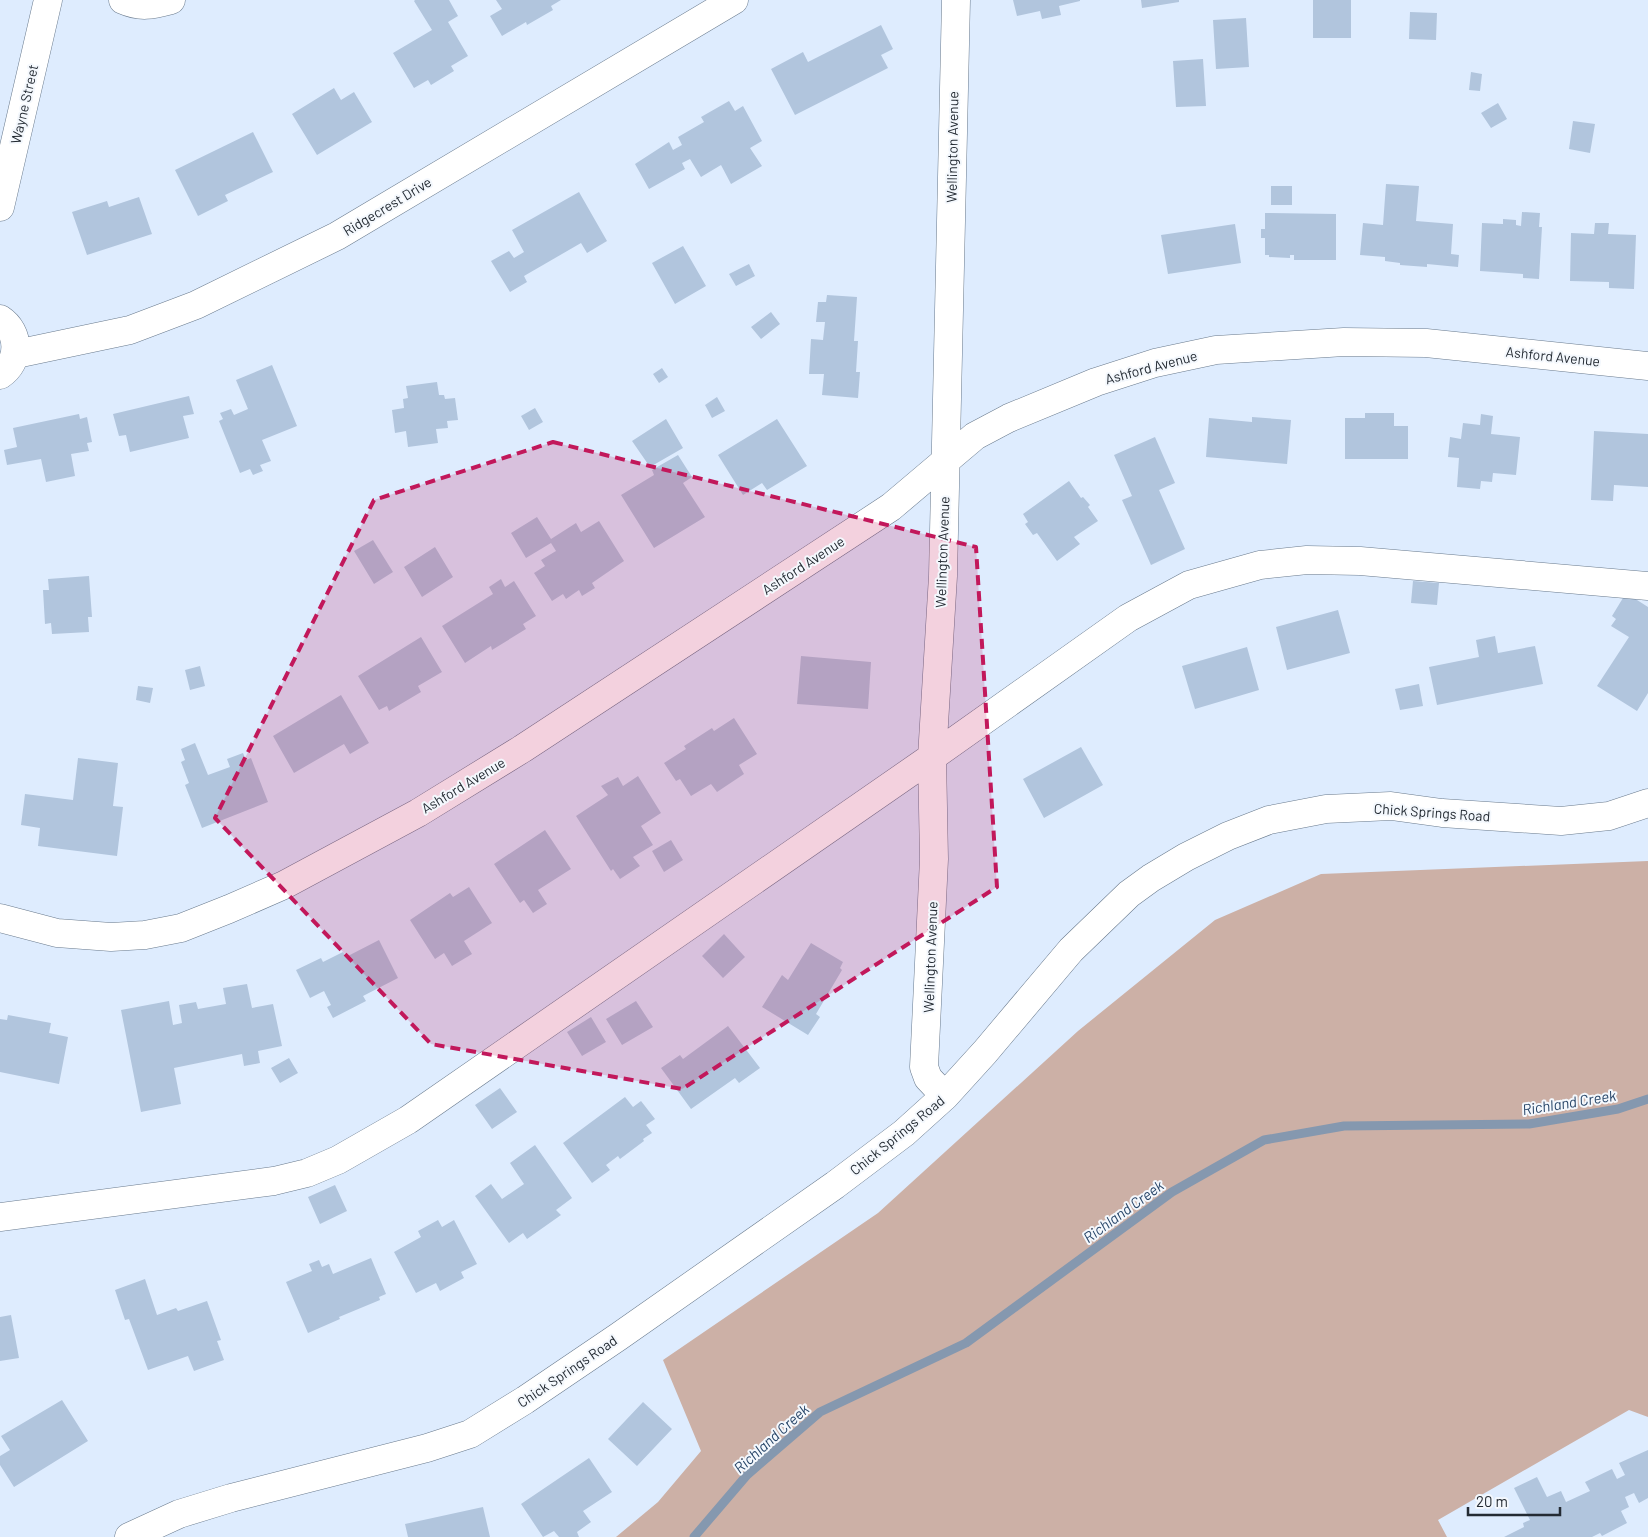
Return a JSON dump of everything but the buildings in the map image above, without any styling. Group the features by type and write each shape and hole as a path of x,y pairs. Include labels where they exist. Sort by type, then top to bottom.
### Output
{"street":[{"name":"Wayne Street","path":"0,207 48,0"},
{"path":"123,0 136,6 154,5 171,0"},
{"name":"Ridgecrest Drive","path":"8,364 130,330 196,305 337,236 734,0"},
{"name":"Wellington Avenue","path":"945,1096 928,1078 924,1068 934,859 932,757 943,576 956,0"},
{"path":"0,319 13,332 16,343 8,364"},
{"name":"Ashford Avenue","path":"0,918 56,933 111,937 146,935 181,928 284,885 418,813 522,749 891,507 976,436 1009,418 1096,382 1155,363 1216,350 1344,342 1426,343 1648,366"},
{"path":"0,1217 274,1181 307,1173 338,1160 408,1120 932,757 1128,618 1189,585 1260,564 1307,560 1360,561 1648,586"},
{"name":"Chick Springs Road","path":"129,1537 179,1514 231,1498 427,1448 470,1434 525,1400 835,1185 904,1132 945,1096 985,1052 1071,950 1129,894 1186,857 1228,836 1269,820 1326,808 1391,806 1442,813 1561,821 1609,816 1648,803"}],"highlighted area":[{"path":"553,442 976,547 997,887 682,1089 431,1044 215,818 374,500"}],"shaded area":[{"path":"1648,861 1648,1417 1629,1410 1438,1520 1447,1537 616,1537 658,1502 701,1451 663,1360 878,1213 1078,1031 1215,920 1321,874"}],"waterway":[{"name":"Richland Creek","path":"694,1537 747,1475 820,1412 966,1343 1172,1192 1264,1140 1344,1126 1529,1124 1618,1109 1648,1099"}]}
